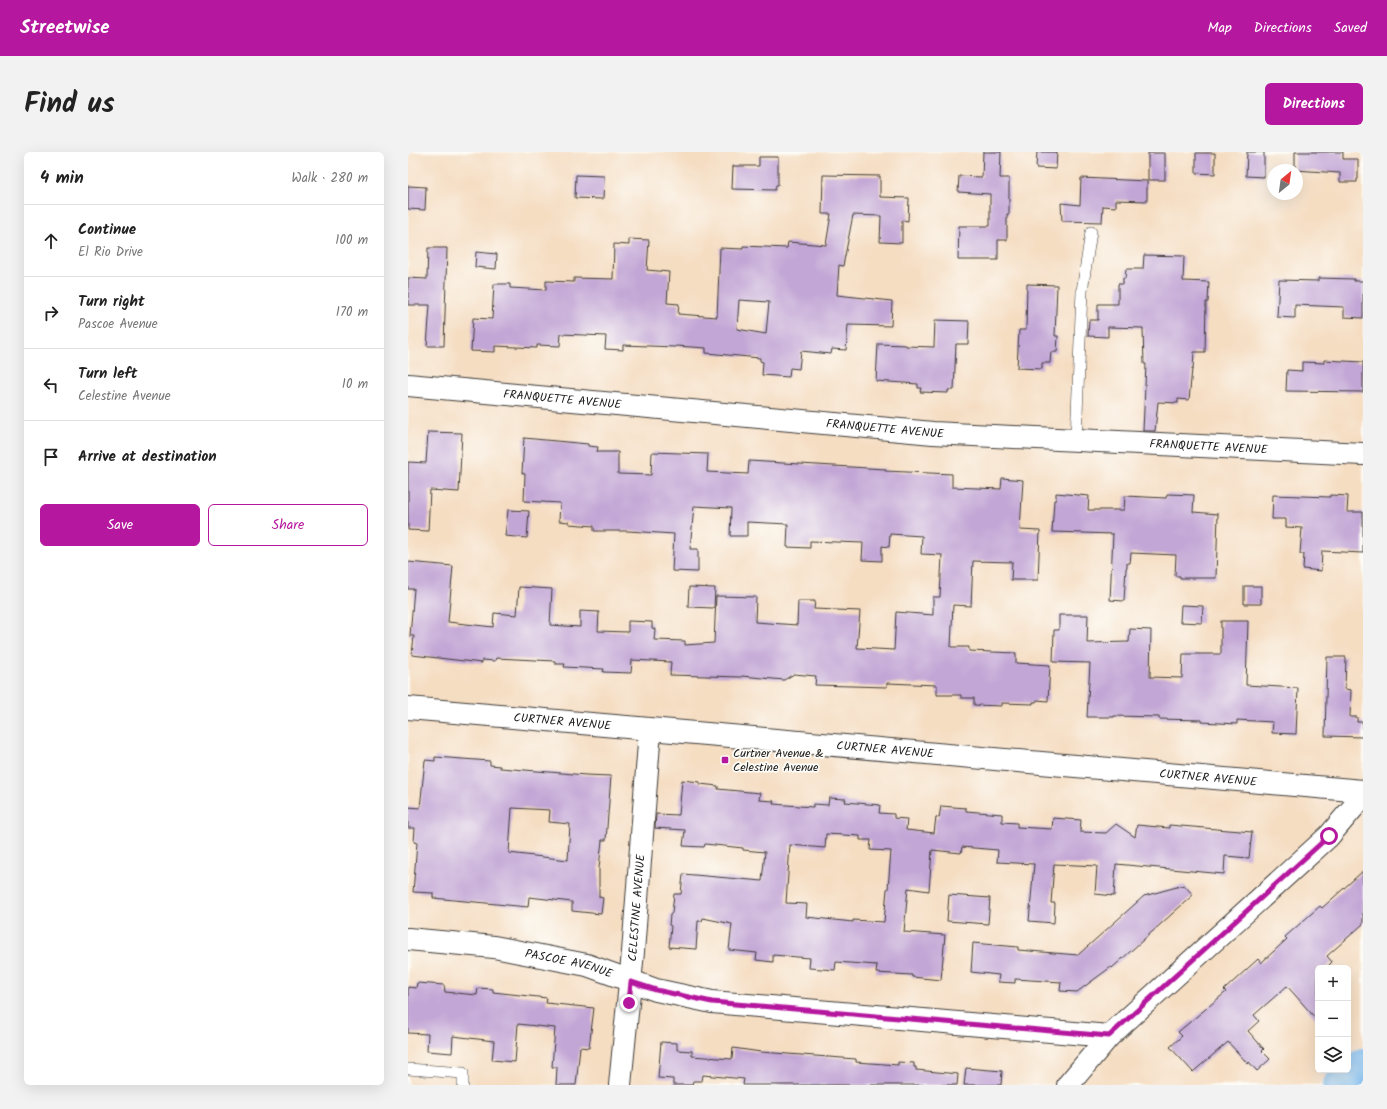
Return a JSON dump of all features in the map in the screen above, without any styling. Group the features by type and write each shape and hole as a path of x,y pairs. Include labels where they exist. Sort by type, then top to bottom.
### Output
{"street":[{"name":"FRANQUETTE AVENUE","path":"408,385 933,433 1363,454"},
{"name":"CURTNER AVENUE","path":"408,708 1363,791"},
{"name":"CELESTINE AVENUE","path":"620,1085 631,982 650,730"},
{"path":"1068,1085 1109,1036 1329,836 1363,796"},
{"name":"PASCOE AVENUE","path":"408,939 494,947 587,965 656,990 712,1002 1109,1036"}],"lane":[{"path":"1076,439 1082,291 1091,232"},
{"path":"408,1069 463,1073 463,1085"}],"building":[{"path":"983,152 1001,152 1000,178 1009,178 1007,240 998,240 998,260 958,260 959,226 990,226 990,194 958,192 959,176 982,177"},
{"path":"1037,152 1057,152 1056,169 1036,168"},
{"path":"1247,152 1264,152 1264,177 1246,176"},
{"path":"1295,152 1343,152 1343,159 1358,159 1358,179 1357,182 1340,182 1340,173 1303,171 1303,164 1295,164"},
{"path":"1148,153 1165,153 1165,180 1148,180"},
{"path":"1196,153 1215,153 1215,174 1196,173"},
{"path":"759,157 778,157 778,185 776,185 775,190 732,189 733,166 759,166"},
{"path":"576,175 604,176 603,199 575,198"},
{"path":"823,175 880,176 880,197 909,198 908,221 902,220 902,243 880,242 881,216 853,215 843,266 839,265 837,295 892,301 891,326 848,325 846,350 832,349 831,354 801,351 799,369 790,368 789,377 762,375 763,362 760,361 760,358 706,353 706,348 623,345 623,350 605,349 606,336 561,334 560,346 537,345 537,348 495,346 495,352 471,351 473,318 492,319 494,284 510,284 510,288 546,290 546,281 574,282 574,278 613,279 614,244 629,245 629,239 649,240 647,270 669,272 667,303 679,304 678,314 717,317 720,248 743,249 743,246 787,248 788,242 826,245 831,214 822,214","holes":["739,300 769,302 766,334 737,329"]},
{"path":"1081,178 1147,181 1147,201 1116,200 1116,207 1103,206 1102,222 1062,221 1061,203 1080,205"},
{"path":"408,186 426,187 425,210 408,209"},
{"path":"428,248 447,248 444,346 427,346 430,305 408,305 408,278 427,279"},
{"path":"476,252 497,254 496,269 475,267"},
{"path":"1144,255 1184,256 1183,281 1209,282 1208,302 1206,302 1205,352 1194,352 1189,400 1178,399 1178,403 1158,402 1155,431 1143,431 1146,364 1144,364 1143,328 1108,327 1108,337 1088,336 1089,320 1098,320 1098,304 1118,304 1118,284 1123,284 1126,269 1143,269"},
{"path":"1318,278 1354,279 1354,281 1363,281 1363,318 1344,317 1344,307 1295,305 1295,318 1277,317 1279,280 1318,281"},
{"path":"1027,284 1057,285 1055,336 1058,336 1057,352 1051,352 1050,363 1042,363 1042,369 1017,368 1019,330 1026,330"},
{"path":"935,320 969,321 968,344 956,344 954,390 948,390 948,393 920,392 921,388 918,388 918,384 876,381 878,344 934,347"},
{"path":"1324,360 1363,362 1363,392 1286,391 1287,370 1302,371 1302,362 1324,363"},
{"path":"428,432 462,433 459,492 430,490 428,531 408,530 408,462 426,463"},
{"path":"524,438 588,444 588,446 598,447 597,452 618,452 618,474 651,475 652,452 708,454 707,472 748,474 749,461 885,469 885,471 952,474 952,487 1001,489 1002,478 1023,480 1020,530 1040,531 1038,580 1011,580 1012,562 973,561 971,606 953,605 951,647 969,647 969,651 1016,653 1016,663 1050,665 1048,701 1037,700 1036,702 1033,702 1033,704 1002,703 1002,706 974,705 974,698 961,698 961,695 937,695 937,685 887,683 887,687 815,685 816,676 794,674 784,680 742,676 670,675 671,662 632,660 631,673 603,672 604,669 564,667 565,664 555,664 555,661 496,658 495,661 482,660 482,663 412,655 414,636 410,636 414,589 408,589 408,562 453,566 448,622 493,627 494,613 517,615 519,587 552,589 550,625 580,627 580,611 599,612 598,631 628,632 628,621 652,622 652,628 655,629 654,640 685,641 685,645 714,643 716,596 756,597 755,622 797,625 798,601 815,601 814,609 860,611 857,648 894,650 896,612 933,615 933,597 940,597 942,555 921,554 922,536 890,534 889,547 882,546 882,561 862,560 863,543 810,541 810,548 787,547 788,524 747,522 747,536 730,536 731,508 694,506 690,549 698,549 698,572 672,571 674,534 628,531 594,531 594,526 569,524 569,522 559,521 560,503 524,501 525,474 522,473"},
{"path":"1056,493 1089,496 1088,510 1124,510 1125,496 1166,498 1167,494 1194,495 1193,512 1218,514 1216,578 1180,578 1180,576 1175,576 1176,555 1131,553 1130,563 1127,563 1126,568 1124,601 1110,600 1113,534 1052,532 1054,500 1056,500"},
{"path":"1273,495 1330,497 1330,495 1348,496 1347,512 1363,512 1363,553 1322,551 1321,571 1303,569 1304,554 1300,554 1302,528 1286,527 1286,519 1272,519"},
{"path":"508,510 529,511 527,538 505,536"},
{"path":"1244,586 1261,586 1261,604 1244,604"},
{"path":"689,587 715,588 714,608 688,607"},
{"path":"1181,605 1203,606 1202,623 1180,622"},
{"path":"1059,615 1088,615 1087,643 1129,642 1130,629 1151,630 1150,677 1182,678 1183,654 1221,654 1221,621 1248,621 1246,685 1298,688 1296,734 1272,733 1273,722 1237,720 1237,724 1202,722 1202,720 1159,719 1159,717 1087,717 1090,663 1053,662 1054,630 1059,630"},
{"path":"1327,657 1346,657 1345,689 1351,690 1350,717 1357,717 1357,722 1363,722 1363,737 1325,736"},
{"path":"435,757 490,761 490,765 500,766 500,768 611,776 606,840 602,840 599,868 599,897 603,898 601,914 572,911 572,902 529,897 528,907 433,898 433,893 413,892 417,843 414,842 415,828 408,828 408,807 420,808 425,760 435,761","holes":["512,808 550,810 549,822 570,824 568,860 509,853"]},
{"path":"682,780 718,786 718,789 760,793 759,800 774,801 773,804 813,807 813,804 828,805 829,798 846,799 845,802 880,805 879,813 894,814 894,818 907,819 906,830 934,833 936,817 939,818 941,806 966,808 966,811 1002,814 1002,822 1017,823 1017,827 1052,829 1053,818 1081,820 1080,832 1106,833 1116,824 1135,837 1137,825 1169,828 1169,825 1252,832 1249,858 1225,856 1224,874 1116,864 1114,896 1095,894 1097,866 1054,864 1051,903 1055,903 1054,923 1029,921 1034,864 997,862 998,850 962,847 961,853 932,850 929,891 908,888 904,932 945,935 941,980 912,977 912,975 876,973 877,965 836,962 835,970 809,968 810,958 773,955 773,962 756,960 757,953 729,950 732,924 703,918 702,921 698,921 696,949 669,947 671,926 669,925 674,894 681,894 683,874 762,881 765,852 705,844 704,847 683,846 685,830 655,828 656,814 679,815","holes":["826,834 860,836 860,840 871,840 870,850 891,851 884,922 853,920 853,922 806,917 807,904 786,903 790,845 825,848"]},
{"path":"1363,871 1363,924 1327,956 1332,962 1329,965 1315,965 1315,1018 1287,986 1254,1015 1259,1021 1248,1031 1264,1049 1262,1051 1270,1059 1257,1071 1249,1062 1248,1064 1228,1042 1193,1072 1170,1047 1182,1036 1178,1032 1226,992 1224,990 1258,959 1261,963 1287,939 1285,937 1320,906 1322,908"},
{"path":"1184,885 1193,895 1112,968 1111,967 1077,992 1060,991 1061,982 1015,979 1015,983 998,982 999,975 971,972 973,943 1018,947 1018,950 1078,955 1144,896"},
{"path":"949,895 990,898 988,924 947,921"},
{"path":"417,983 444,985 445,992 477,995 478,988 493,989 493,992 547,998 546,1003 594,1008 589,1048 580,1047 576,1085 556,1085 557,1067 552,1067 555,1028 518,1024 515,1062 492,1060 494,1041 453,1036 452,1053 427,1051 428,1034 408,1033 408,987 416,988"},
{"path":"661,1042 677,1043 677,1050 692,1051 692,1056 732,1059 733,1048 761,1052 856,1059 856,1062 898,1065 898,1062 914,1063 916,1070 958,1074 957,1085 743,1085 744,1079 703,1075 702,1081 693,1081 692,1085 673,1085 673,1079 658,1078"},
{"path":"966,1068 1002,1071 1001,1085 964,1085"}],"waterway":[{"path":"1340,1085 1363,1065"}],"place":[{"name":"Curtner Avenue & Celestine Avenue","path":"725,760"}],"route":[{"path":"629,1003 631,982 656,990 712,1002 1109,1036 1329,836"}]}
